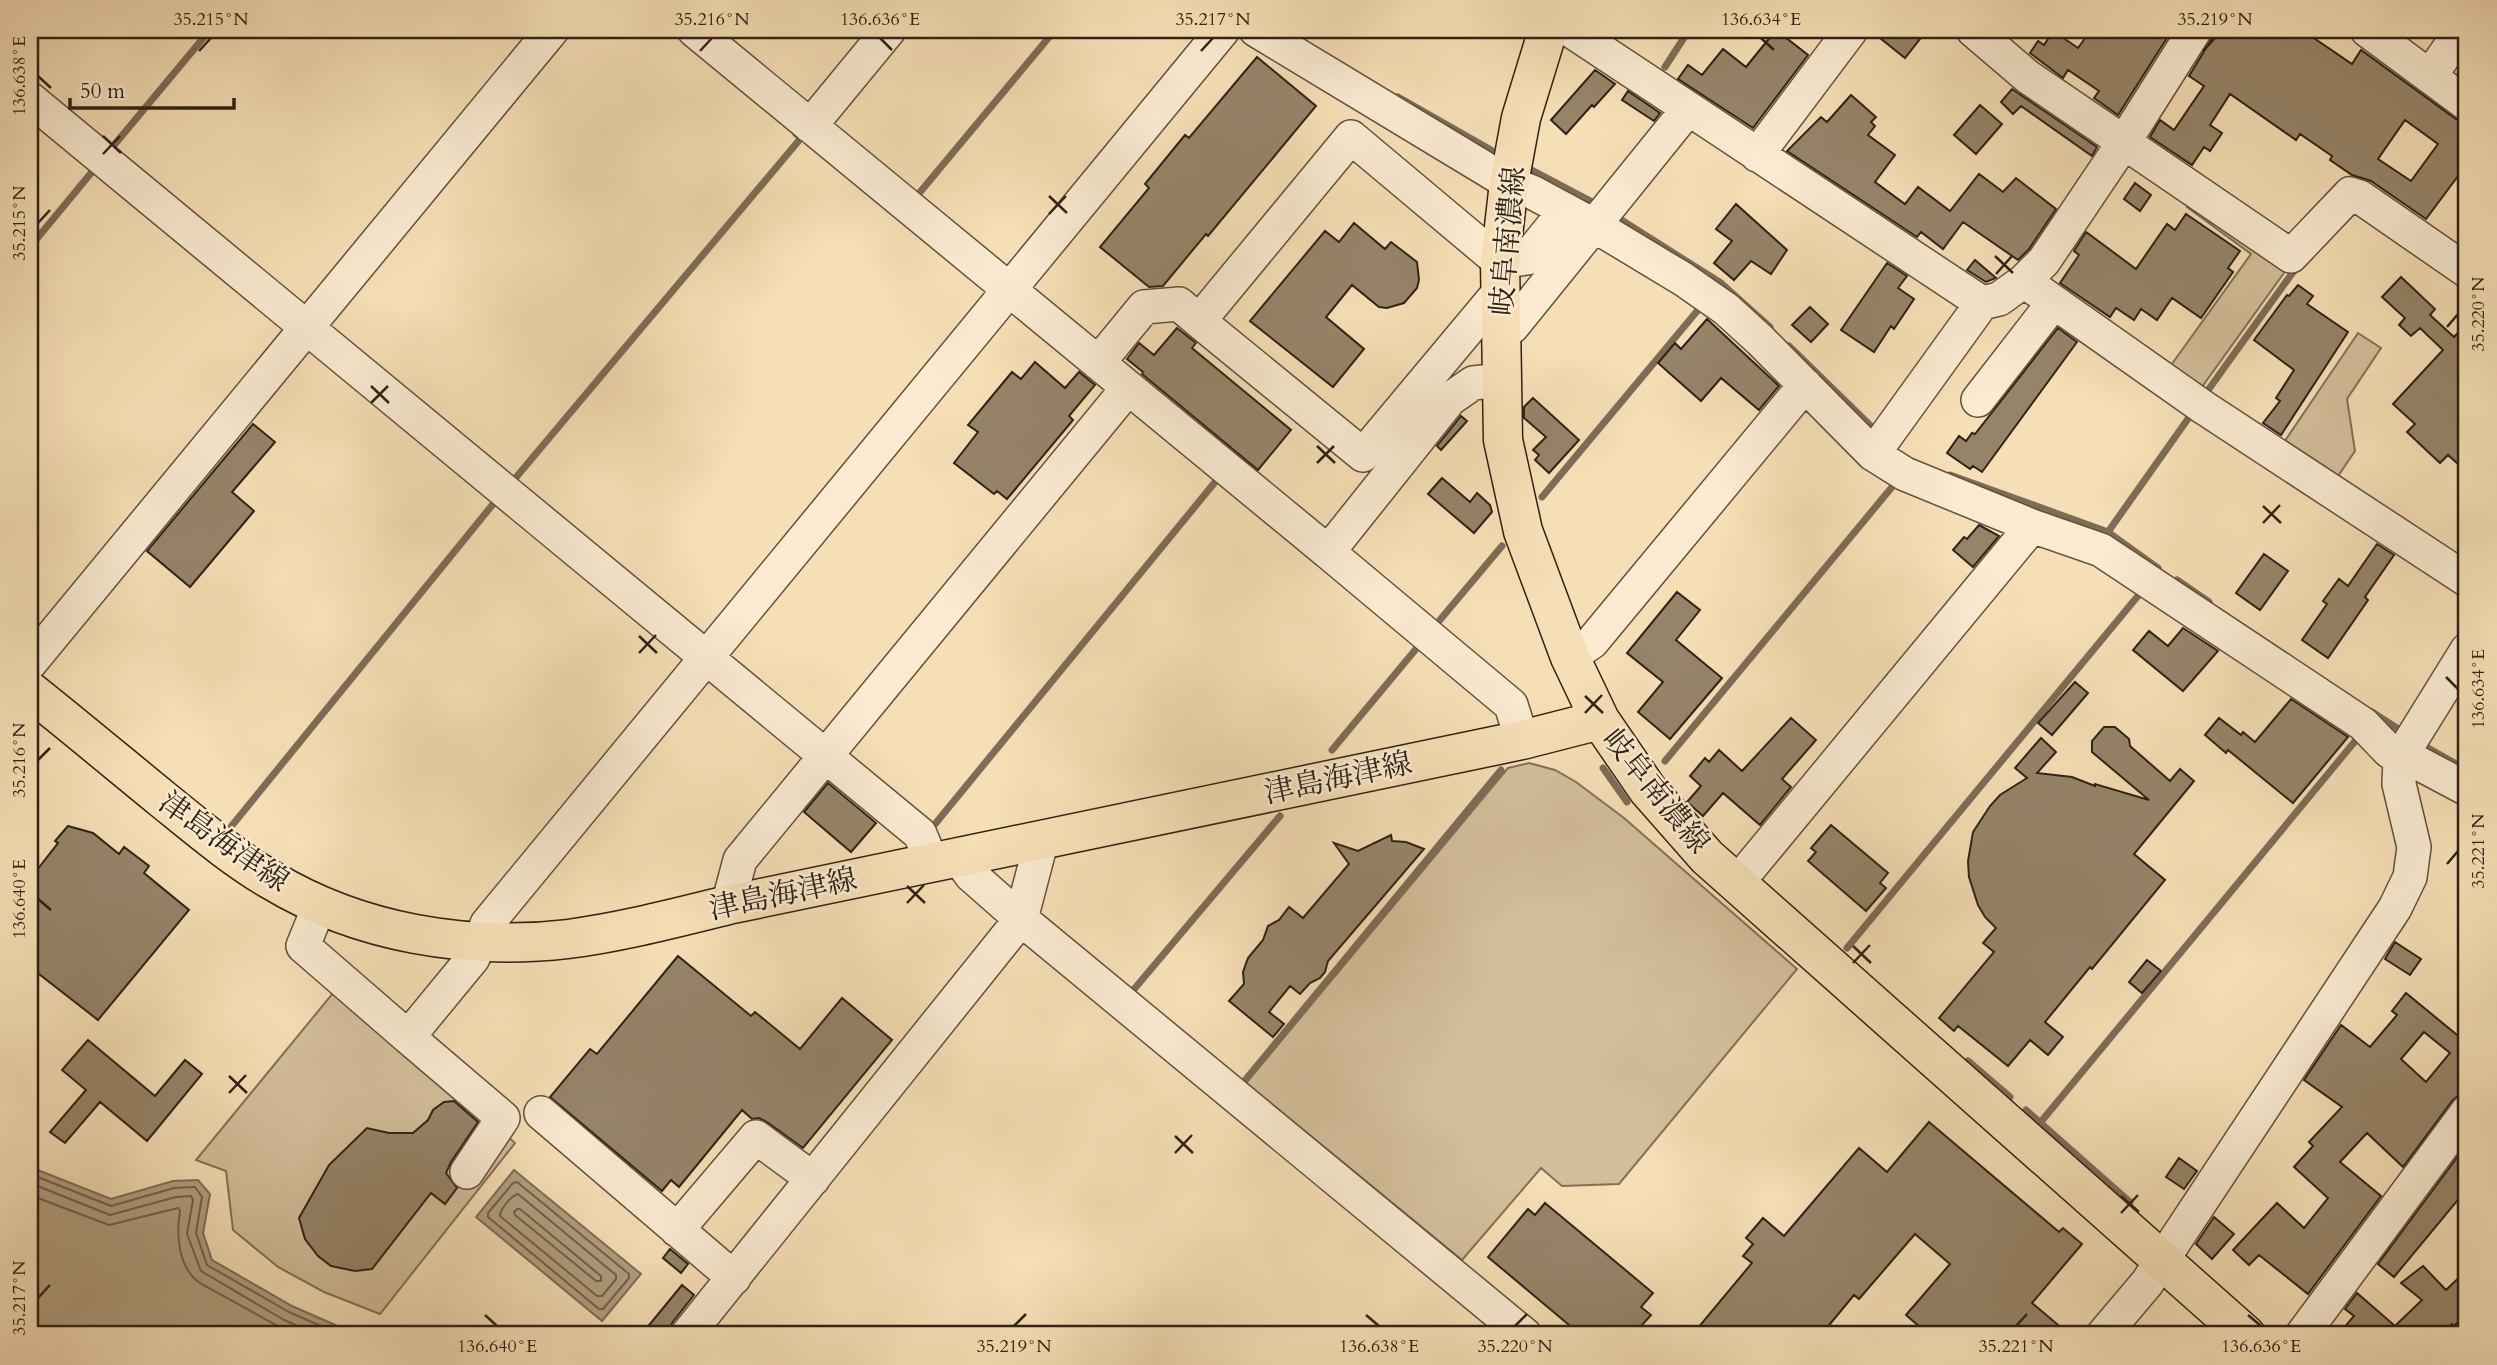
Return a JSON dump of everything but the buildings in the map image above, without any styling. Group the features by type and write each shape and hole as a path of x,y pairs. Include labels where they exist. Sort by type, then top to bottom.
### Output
{"main road":[{"name":"岐阜南濃線","path":"1573,32 1521,118 1509,183 1500,276 1503,440 1523,531 1570,657 1600,720 1648,790 1707,857 2246,1335"},
{"name":"津島海津線","path":"30,691 219,845 272,881 317,904 358,919 432,938 481,942 566,939 657,923 728,905 1522,740 1600,720"}],"street":[{"path":"30,663 552,30"},
{"path":"694,30 1511,705 1522,740"},
{"path":"810,126 889,30"},
{"path":"408,1037 473,958 487,924 1223,30"},
{"path":"1256,30 1509,183 1595,226 1683,279 1726,309 1760,340 1873,454 1905,474 2032,526 2101,550 2363,723 2389,751 2408,746"},
{"path":"1757,155 1851,30"},
{"path":"1973,30 2028,77 2291,257 2350,194 2360,197 2467,271"},
{"path":"1873,454 1982,303 1999,299 2024,281 2043,261 2124,142 2195,30"},
{"path":"2367,30 2467,104"},
{"path":"2430,76 2462,30"},
{"path":"1573,32 1982,303"},
{"path":"30,99 920,834 927,851 971,874 1021,919 1525,1335"},
{"path":"1500,332 1513,327 1689,109"},
{"path":"1199,321 1351,138 1500,276"},
{"path":"1098,363 1144,307 1179,304 1363,456 1500,276 1527,258 1566,211"},
{"path":"2024,281 2203,407 2467,580"},
{"path":"1978,400 2054,302"},
{"path":"1328,552 1450,399 1473,383 1502,380"},
{"path":"1570,657 1592,642 1805,385"},
{"path":"728,905 740,860 1128,388"},
{"path":"1737,883 2032,526"},
{"path":"2103,1335 2147,1283 2395,908 2410,877 2414,847 2399,785 2408,746 2467,650"},
{"path":"2408,746 2420,764 2467,789"},
{"path":"687,1335 1021,919 1042,839"},
{"path":"317,904 303,946 503,1118 467,1172"},
{"path":"2302,1335 2467,1112"},
{"path":"541,1114 734,1278"},
{"path":"677,1230 756,1137 813,1179"}],"shaded area":[{"path":"2194,197 2289,266 2199,391 2169,368 2251,254 2187,207"},
{"path":"2358,333 2381,348 2347,399 2355,451 2332,485 2278,451"},
{"path":"1529,763 1555,770 1576,782 1624,818 1797,969 1619,1184 1562,1186 1541,1168 1462,1260 1246,1083 1508,768"},
{"path":"338,987 515,1143 380,1314 324,1292 278,1267 233,1230 226,1171 196,1160"}],"water":[{"path":"30,1167 111,1199 173,1181 198,1180 210,1194 203,1233 212,1260 292,1306 358,1335 30,1335"},
{"path":"514,1170 641,1274 602,1321 476,1217"}],"waterway":[{"path":"110,150 210,30"},
{"path":"914,196 916,197 1055,30"},
{"path":"1665,67 1689,30"},
{"path":"1398,97 1491,150"},
{"path":"513,481 801,138 796,134"},
{"path":"30,247 96,167"},
{"path":"1526,167 1600,206"},
{"path":"1615,216 1721,283 1770,327"},
{"path":"2206,393 2296,268"},
{"path":"1542,497 1703,304"},
{"path":"1789,346 1876,431"},
{"path":"2108,532 2190,416"},
{"path":"1950,475 2108,532 2158,568"},
{"path":"934,832 931,829 1220,476"},
{"path":"1665,761 1897,481"},
{"path":"230,828 498,498"},
{"path":"1434,627 1502,546"},
{"path":"2177,580 2209,602"},
{"path":"1847,948 2142,591"},
{"path":"1332,750 1421,643"},
{"path":"2372,712 2406,734"},
{"path":"2040,1123 2356,740"},
{"path":"2419,743 2467,770"},
{"path":"1603,768 1627,802"},
{"path":"1242,1084 1501,770"},
{"path":"1126,991 1130,994 1280,816"},
{"path":"1968,1061 2010,1097"},
{"path":"2026,1110 2130,1202"},
{"path":"1534,1325 1547,1335"},
{"path":"2462,1331 2467,1326"}]}
